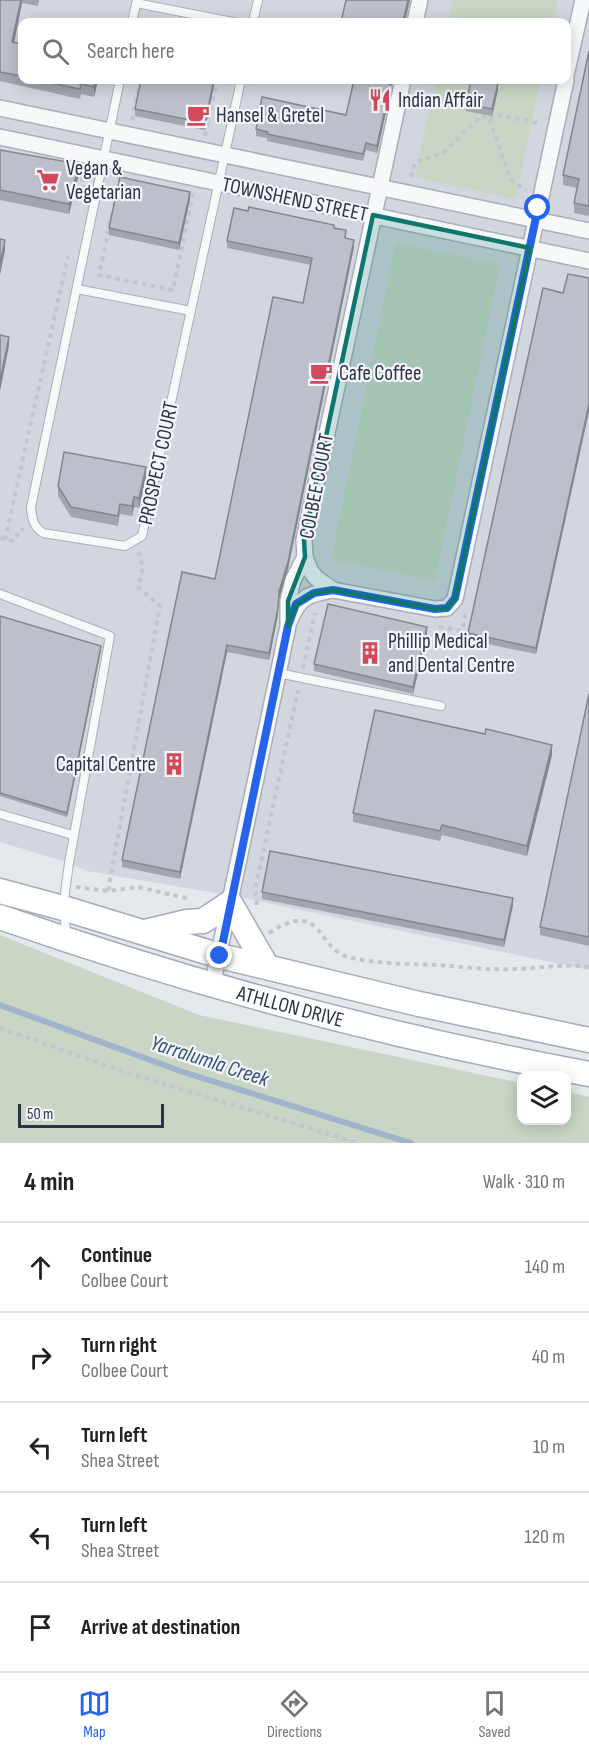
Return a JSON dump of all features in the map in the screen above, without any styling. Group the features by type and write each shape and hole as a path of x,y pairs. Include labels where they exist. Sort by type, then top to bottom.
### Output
{"main road":[{"name":"ATHLLON DRIVE","path":"0,891 220,956 419,1004 589,1040"},
{"path":"143,933 187,922 203,921 230,903 267,967"},
{"name":"ATHLLON DRIVE","path":"0,917 212,986 391,1034 589,1074"}],"street":[{"path":"416,18 420,0"},
{"path":"571,54 583,0"},
{"path":"212,986 288,626 296,604 314,593 333,590 435,609 447,608 455,598 564,84"},
{"name":"COLBEE COURT","path":"333,590 316,578 310,570 304,557 303,540 401,85"},
{"name":"TOWNSHEND STREET","path":"0,108 589,231"},
{"name":"TOWNSHEND STREET","path":"0,137 589,261"},
{"path":"288,626 288,601 293,580 304,557"}],"lane":[{"path":"254,18 258,0"},
{"path":"133,18 136,2 214,18"},
{"path":"32,519 31,507 119,84"},
{"name":"PROSPECT COURT","path":"32,519 36,528 43,533 125,546 142,536 240,84"},
{"path":"76,289 191,311"},
{"path":"0,594 110,636 73,835 63,908 68,941"},
{"path":"278,673 441,706"},
{"path":"0,814 73,835"}],"path":[{"path":"129,135 139,84"},
{"path":"202,150 216,84"},
{"path":"401,85 441,99 469,100"},
{"path":"410,181 416,162 443,153 481,116 489,118 498,115 555,128"},
{"path":"489,118 511,180 528,192 528,199"},
{"path":"81,195 84,184 80,172 84,154"},
{"path":"123,163 99,275 173,290 196,178"},
{"path":"6,540 68,253"},
{"path":"0,538 13,541 32,519"},
{"path":"135,540 143,568 138,587 160,606 108,891 138,887 186,897"},
{"path":"258,912 255,890 317,604 314,593"},
{"path":"437,626 462,631 467,608"},
{"path":"306,922 320,930 337,951 347,956 394,963 500,969 576,965 589,967"},
{"path":"264,928 267,934"},
{"path":"0,1028 122,1071 358,1143"}],"highlighted area":[{"path":"373,215 530,248 455,599 447,608 435,609 333,590 314,593 296,605 288,626 288,601 305,557 304,540"}],"shaded area":[{"path":"0,0 589,0 589,970 239,897 87,871 69,863 0,842"}],"green space":[{"path":"453,0 558,0 554,18 449,18"},
{"path":"435,84 540,84 515,199 415,177"},
{"path":"396,243 500,264 435,581 331,560"},
{"path":"0,935 199,1015 517,1082 517,1125 571,1125 571,1093 589,1097 589,1143 0,1143"}],"building":[{"path":"0,0 21,0 12,42 18,43 18,75 0,72"},
{"path":"346,0 408,0 404,18 342,18"},
{"path":"589,51 589,206 574,203 579,179 563,175"},
{"path":"56,84 81,84 80,89"},
{"path":"140,84 213,84 205,123 135,109"},
{"path":"353,84 390,84 377,146 366,143 363,154 267,134 268,132 256,129 262,97 346,115"},
{"path":"470,84 498,84 492,109 466,104"},
{"path":"0,150 79,164 69,204 0,190"},
{"path":"120,177 190,192 179,243 109,228"},
{"path":"249,207 334,225 334,228 346,230 345,238 354,240 288,562 279,592 269,653 227,645 180,872 122,860 182,572 215,579 273,297 303,303 312,258 227,241 234,208 248,211"},
{"path":"0,239 5,240 0,265"},
{"path":"568,274 589,278 589,404 536,648 468,633 543,288 563,293"},
{"path":"0,335 9,337 0,381"},
{"path":"64,452 146,467 139,498 134,497 132,506 120,504 118,516 71,507 58,486"},
{"name":"Phillip Medical and Dental Centre","path":"328,604 427,627 413,687 314,664"},
{"path":"0,616 101,646 67,813 0,793"},
{"path":"589,694 589,937 540,927"},
{"path":"375,710 485,734 486,729 552,745 527,846 442,825 440,831 353,813"},
{"path":"270,851 513,898 504,940 262,892"}],"waterway":[{"name":"Yarralumla Creek","path":"0,1005 183,1072 411,1143"}],"place":[{"name":"Indian Affair","path":"380,100"},
{"name":"Hansel & Gretel","path":"198,115"},
{"name":"Vegan & Vegetarian","path":"48,180"},
{"name":"Cafe Coffee","path":"321,373"},
{"name":"Phillip Medical and Dental Centre","path":"370,653"},
{"name":"Capital Centre","path":"174,764"}],"route":[{"path":"220,956 288,626 296,604 314,593 333,590 435,609 447,608 455,598 538,208"}]}
